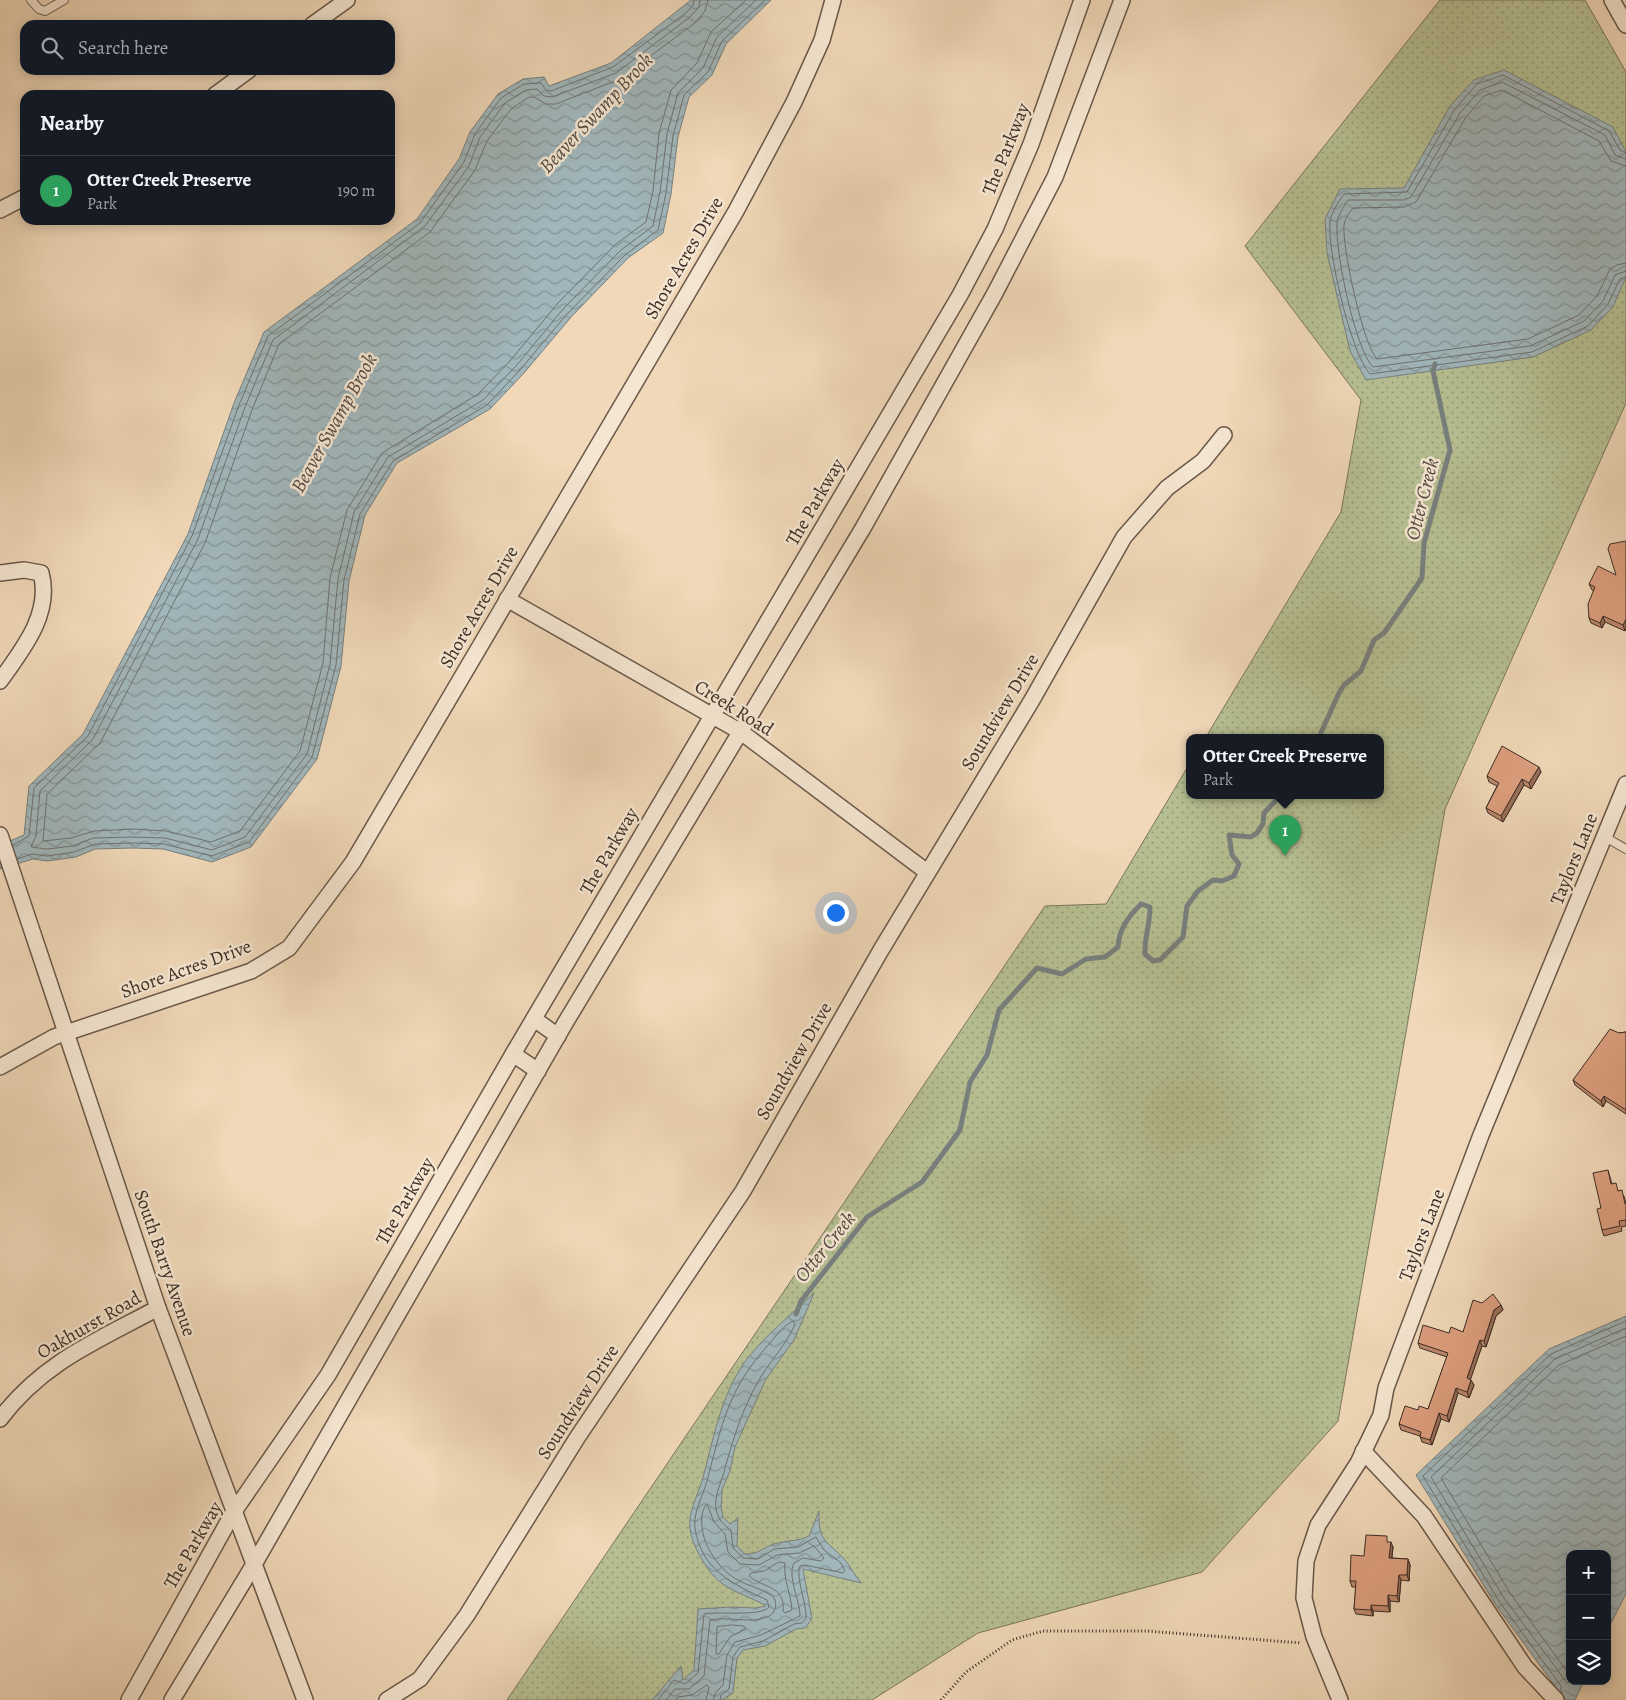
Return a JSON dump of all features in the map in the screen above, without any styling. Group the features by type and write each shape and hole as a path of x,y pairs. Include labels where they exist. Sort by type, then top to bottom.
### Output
{"street":[{"path":"319,20 346,0"},
{"name":"Shore Acres Drive","path":"0,1067 54,1037 250,971 288,948 353,862 736,211 794,102 822,40 833,0"},
{"name":"The Parkway","path":"129,1700 233,1513 328,1374 513,1054 960,295 995,229 1031,144 1082,0"},
{"path":"172,1700 253,1566 558,1036 863,528 995,293 1055,177 1122,0"},
{"path":"1612,0 1626,25"},
{"path":"222,90 243,75"},
{"path":"0,210 20,200"},
{"name":"Soundview Drive","path":"387,1700 420,1679 467,1615 577,1438 743,1191 927,872 1032,700 1124,537 1167,488 1203,461 1224,435"},
{"path":"0,573 24,570 41,572 45,588 41,613 22,651 0,681"},
{"name":"Creek Road","path":"507,600 741,732 927,872"},
{"name":"Taylors Lane","path":"1340,1700 1317,1644 1304,1598 1306,1561 1318,1525 1363,1451 1381,1415 1386,1388 1482,1135 1626,784"},
{"name":"South Barry Avenue","path":"1,838 68,1032 158,1308 233,1513 305,1700"},
{"path":"534,1020 558,1036"},
{"path":"513,1054 538,1071"},
{"name":"Oakhurst Road","path":"0,1419 18,1396 58,1362 158,1308"},
{"path":"1363,1451 1424,1516 1525,1666 1556,1700"}],"lane":[{"path":"32,0 39,9 45,11 64,0"},
{"path":"1605,837 1626,849"}],"path":[{"path":"941,1700 966,1672 1012,1640 1043,1631 1147,1632 1317,1644"}],"green space":[{"path":"1440,0 1585,0 1626,72 1626,403 1445,809 1338,1421 1202,1572 978,1633 872,1700 507,1700 1045,906 1106,904 1186,770 1186,799 1384,799 1384,734 1208,734 1341,512 1361,400 1245,246"}],"water":[{"name":"Beaver Swamp Brook","path":"691,0 771,0 726,44 712,75 689,97 678,137 671,194 663,233 628,258 572,316 524,373 490,409 397,463 365,515 349,581 341,666 317,759 251,847 212,862 163,849 95,849 76,857 47,861 33,859 0,869 0,845 24,835 29,786 83,734 188,534 234,403 264,332 417,219 459,159 470,132 498,94 523,79 544,77 549,86 611,63"},
{"path":"1504,70 1613,127 1626,152 1626,277 1613,307 1591,330 1533,357 1366,380 1350,351 1327,253 1325,219 1340,189 1404,188 1450,106 1474,80"},
{"path":"814,1293 794,1340 766,1379 735,1447 730,1471 722,1490 721,1507 723,1517 730,1524 738,1518 737,1546 745,1554 758,1552 774,1544 809,1536 819,1511 822,1535 845,1560 861,1583 803,1569 812,1619 805,1628 796,1629 765,1646 743,1650 737,1658 733,1693 722,1700 652,1700 681,1666 683,1680 694,1670 698,1609 756,1608 766,1606 723,1584 711,1573 693,1541 690,1517 702,1481 718,1420 736,1376 760,1344"},
{"path":"1626,1316 1626,1594 1611,1623 1611,1550 1566,1550 1566,1685 1582,1685 1575,1700 1553,1700 1557,1689 1495,1604 1416,1475 1549,1349"}],"building":[{"path":"1626,541 1626,619 1623,625 1603,616 1600,623 1589,618 1588,604 1595,587 1589,584 1598,566 1616,575 1608,549 1610,544"},
{"path":"1502,746 1539,767 1529,783 1522,779 1501,816 1486,808 1499,783 1487,776"},
{"path":"1610,1029 1619,1033 1626,1032 1626,1110 1604,1096 1601,1101 1573,1080"},
{"path":"1608,1170 1611,1184 1616,1183 1618,1191 1622,1190 1626,1203 1626,1220 1619,1221 1620,1226 1602,1230 1597,1209 1601,1208 1593,1173"},
{"path":"1493,1294 1501,1305 1494,1310 1484,1341 1480,1340 1467,1378 1471,1380 1467,1392 1456,1388 1447,1416 1439,1413 1430,1440 1420,1437 1421,1432 1399,1424 1405,1406 1418,1410 1419,1406 1428,1409 1448,1353 1418,1343 1423,1325 1449,1333 1451,1327 1463,1332 1473,1300 1482,1303"},
{"path":"1366,1535 1387,1536 1387,1542 1391,1542 1389,1558 1408,1559 1407,1575 1399,1575 1397,1596 1388,1595 1388,1606 1371,1605 1371,1610 1354,1609 1356,1581 1350,1581 1351,1555 1364,1556"}],"waterway":[{"name":"Otter Creek","path":"1320,734 1344,685 1361,671 1374,640 1384,633 1422,578 1424,543 1450,450 1433,371 1435,364"},
{"name":"Otter Creek","path":"796,1314 801,1301 867,1217 922,1182 960,1130 970,1082 987,1055 999,1010 1037,968 1062,974 1086,959 1105,957 1118,947 1120,935 1125,924 1141,904 1150,907 1145,954 1153,961 1160,960 1183,937 1187,906 1198,891 1213,880 1222,881 1234,876 1239,864 1232,855 1229,835 1251,837 1257,833 1263,824 1264,813 1277,799"}],"place":[{"name":"Otter Creek Preserve","path":"1285,856"}]}
